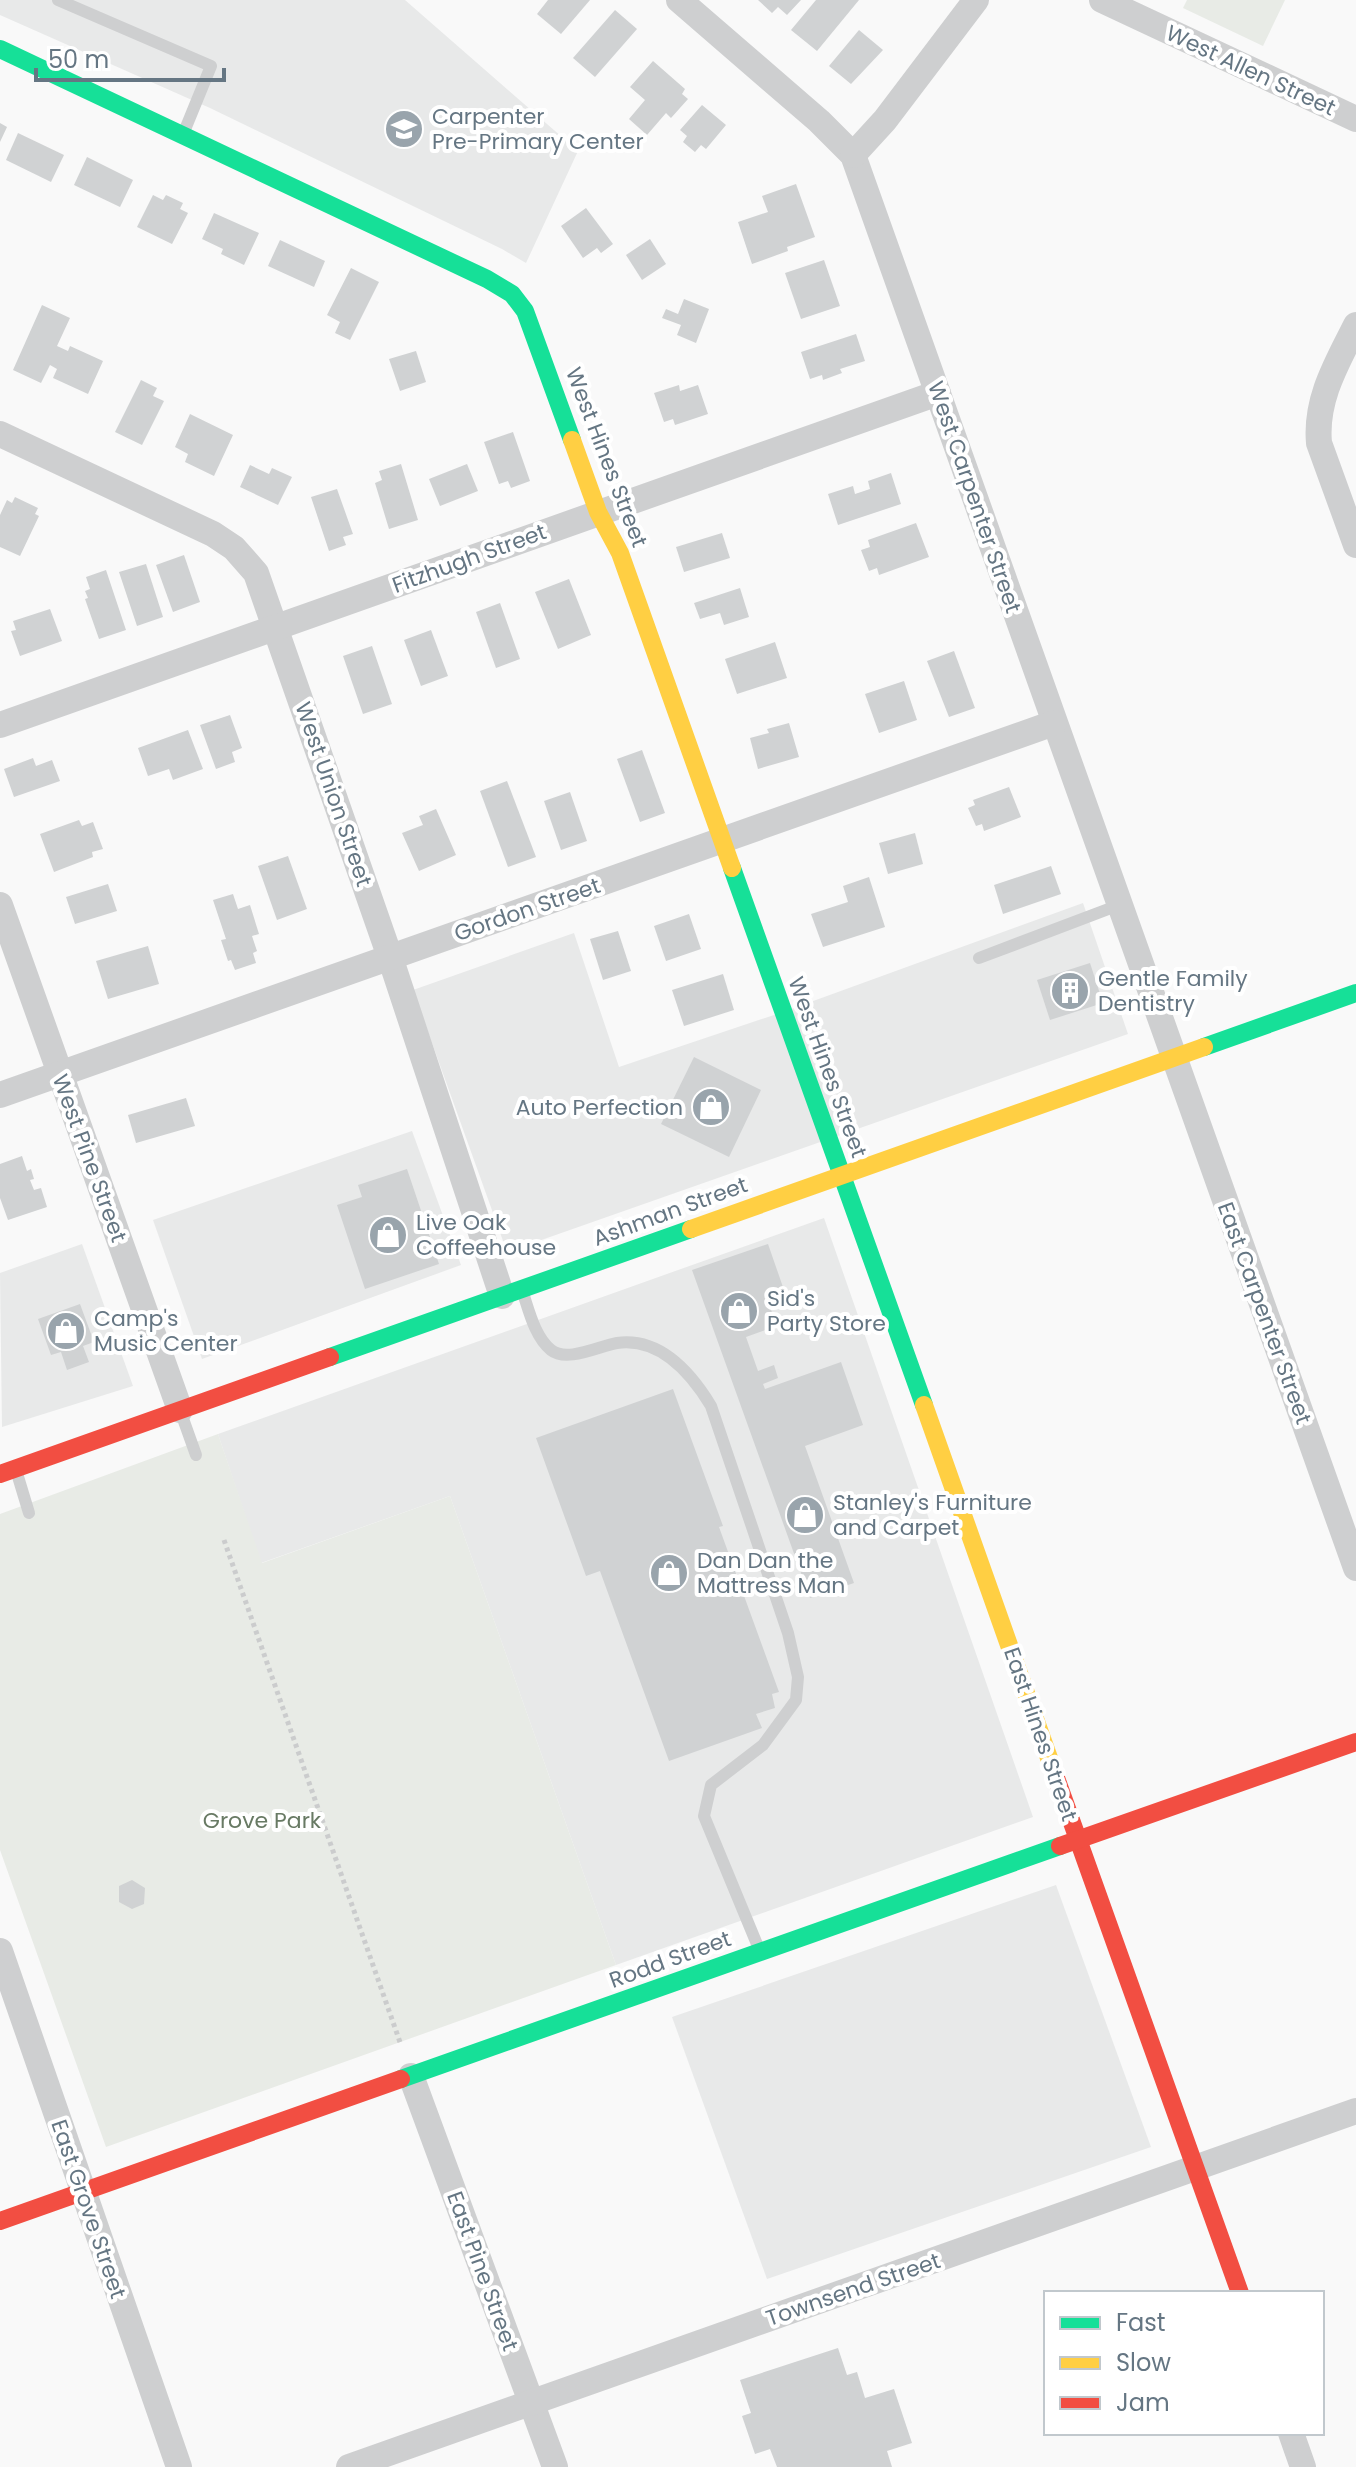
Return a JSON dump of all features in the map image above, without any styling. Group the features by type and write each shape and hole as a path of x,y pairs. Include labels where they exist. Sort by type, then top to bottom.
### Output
{"street":[{"name":"West Carpenter Street","path":"679,0 853,155 1174,1058"},
{"path":"853,155 885,120 976,0"},
{"name":"West Allen Street","path":"1102,0 1356,119"},
{"name":"West Hines Street","path":"0,49 487,279 512,294 525,311 598,512 620,553 841,1176"},
{"path":"1356,325 1326,387 1317,426 1319,443 1356,545"},
{"name":"Fitzhugh Street","path":"0,725 938,393"},
{"name":"West Union Street","path":"0,434 224,540 246,559 256,573 390,957 512,1292"},
{"name":"Gordon Street","path":"0,1095 1054,723"},
{"name":"West Pine Street","path":"0,905 180,1410"},
{"name":"Ashman Street","path":"8,1471 1356,993"},
{"name":"East Carpenter Street","path":"1174,1058 1356,1568"},
{"name":"East Hines Street","path":"841,1176 1239,2291"},
{"name":"Rodd Street","path":"0,2221 1356,1742"},
{"name":"East Grove Street","path":"0,1951 179,2467"},
{"name":"East Pine Street","path":"411,2076 555,2467"},
{"name":"Townsend Street","path":"349,2467 1356,2111"},
{"path":"1292,2435 1303,2467"}],"lane":[{"path":"58,0 211,66 183,135"},
{"path":"979,958 1119,905"},
{"path":"512,1292 551,1350 564,1356 620,1343 645,1346 662,1352 693,1376 711,1406 788,1633 798,1677 796,1700 763,1745 711,1785 704,1816 760,1952"},
{"path":"180,1410 196,1455"},
{"path":"8,1471 29,1513"}],"path":[{"path":"224,1540 401,2045"}],"shaded area":[{"name":"Carpenter Pre-Primary Center","path":"0,0 405,0 578,151 526,263 210,108 0,15"},
{"path":"1083,903 1128,1034 507,1252 413,990 574,933 619,1067 783,1012"},
{"path":"412,1131 461,1265 202,1359 153,1220"},
{"path":"824,1218 1033,1817 616,1965 450,1496 261,1563 218,1434"},
{"path":"82,1244 133,1386 2,1427 0,1273"},
{"path":"1056,1885 1151,2147 767,2279 672,2017"}],"green space":[{"path":"1187,0 1285,0 1263,46 1183,8"},
{"name":"Grove Park","path":"218,1434 262,1563 450,1496 616,1965 106,2147 0,1850 0,1514"}],"building":[{"path":"548,0 590,0 561,34 537,14"},
{"path":"758,0 801,0 787,15 778,7 772,13"},
{"path":"816,0 859,0 817,51 791,30"},
{"path":"615,10 637,29 595,77 573,58"},
{"path":"859,30 883,50 851,84 829,66"},
{"path":"653,61 685,89 682,94 688,99 671,118 666,113 647,135 629,119 645,100 630,87"},
{"path":"702,105 726,125 706,149 701,145 695,152 683,142 687,136 680,130"},
{"path":"0,123 7,127 0,142"},
{"path":"18,133 64,155 51,182 6,160"},
{"path":"87,157 133,180 120,207 74,185"},
{"path":"796,184 815,237 752,264 738,222 768,212 762,196"},
{"path":"153,195 163,200 166,195 183,203 180,209 188,213 172,244 137,227"},
{"path":"586,208 613,244 601,253 597,248 583,258 561,226"},
{"path":"214,213 259,233 244,265 221,254 223,249 202,239"},
{"path":"650,239 666,264 642,280 626,255"},
{"path":"280,240 325,261 314,287 268,266"},
{"path":"824,260 840,306 801,319 785,273"},
{"path":"351,268 379,282 350,340 335,333 340,322 327,315"},
{"path":"684,299 709,309 696,343 677,335 681,325 662,318 666,309 678,314"},
{"path":"42,305 70,318 57,346 68,351 70,346 103,361 88,394 53,378 57,369 50,365 41,383 13,370"},
{"path":"856,334 865,361 840,369 842,373 823,380 822,375 810,379 801,352"},
{"path":"416,351 426,382 400,391 389,359"},
{"path":"141,380 157,388 153,396 164,401 142,445 115,432"},
{"path":"679,385 680,391 698,385 708,414 675,425 673,419 664,422 654,393"},
{"path":"190,414 233,435 214,476 185,462 188,454 175,447"},
{"path":"513,432 530,481 511,488 508,481 499,484 484,442"},
{"path":"401,464 418,520 389,529 375,483 382,480 379,471"},
{"path":"467,464 478,491 440,506 429,479"},
{"path":"250,465 269,474 272,468 292,477 278,505 240,487"},
{"path":"891,473 901,504 838,525 828,494 853,486 855,494 870,489 868,481"},
{"path":"337,489 353,534 343,537 346,545 329,551 311,497"},
{"path":"15,497 38,508 35,514 39,516 20,556 0,547 0,515 7,500 12,503"},
{"path":"916,523 929,557 879,575 877,568 869,571 861,550 870,547 868,540"},
{"path":"722,533 730,558 684,572 676,547"},
{"path":"184,555 200,602 173,612 156,565"},
{"path":"146,564 163,617 137,626 119,572"},
{"path":"106,570 126,630 99,639 85,599 88,598 85,591 90,589 86,577"},
{"path":"569,579 591,635 558,649 535,592"},
{"path":"740,588 749,617 724,625 720,613 700,619 694,603"},
{"path":"500,603 520,659 496,668 476,612"},
{"path":"50,609 62,641 20,656 11,631 16,630 13,621"},
{"path":"431,630 448,676 421,686 404,640"},
{"path":"775,642 787,678 737,694 725,659"},
{"path":"372,646 392,704 363,714 343,656"},
{"path":"954,651 975,708 949,717 927,661"},
{"path":"904,681 917,720 879,733 865,694"},
{"path":"230,715 242,748 232,752 235,762 216,769 200,725"},
{"path":"789,723 799,757 758,769 750,738"},
{"path":"188,730 203,769 173,780 169,769 148,776 138,748"},
{"path":"642,750 665,813 640,822 617,759"},
{"path":"33,758 36,766 52,760 60,781 14,797 4,769"},
{"path":"507,781 536,857 508,867 480,791"},
{"path":"1009,787 1021,817 984,831 982,824 976,826 968,808 975,805 973,800"},
{"path":"570,792 587,841 561,850 544,801"},
{"path":"436,809 456,855 419,871 402,833 423,825 419,816"},
{"path":"79,820 82,826 93,822 103,849 92,852 93,857 54,872 40,834"},
{"path":"915,833 923,864 888,874 879,843"},
{"path":"288,856 307,909 277,920 258,866"},
{"path":"1051,866 1061,894 1003,914 994,885"},
{"path":"869,877 885,927 823,947 811,914 848,902 843,886"},
{"path":"108,884 117,911 75,924 66,897"},
{"path":"233,894 238,909 250,905 259,934 252,936 257,951 253,953 256,963 235,970 231,960 228,961 221,940 226,939 213,900"},
{"path":"689,914 701,949 666,961 654,926"},
{"path":"618,931 631,971 603,980 590,939"},
{"path":"148,946 159,984 108,999 96,961"},
{"name":"Gentle Family Dentistry","path":"1090,963 1103,1003 1050,1020 1037,980"},
{"path":"723,974 734,1010 684,1026 672,990"},
{"name":"Auto Perfection","path":"694,1057 761,1090 729,1157 661,1124"},
{"path":"186,1098 195,1126 136,1143 128,1115"},
{"path":"22,1156 27,1171 31,1169 34,1179 30,1180 34,1190 41,1188 47,1207 8,1220 0,1198 0,1164"},
{"name":"Live Oak Coffeehouse","path":"407,1169 439,1264 365,1289 337,1205 362,1197 358,1185"},
{"name":"Stanley's Furniture and Carpet","path":"768,1244 784,1290 766,1296 777,1326 746,1337 758,1371 774,1365 778,1378 763,1384 765,1389 841,1362 863,1425 805,1446 854,1583 810,1598 692,1270"},
{"name":"Camp's Music Center","path":"80,1304 94,1342 83,1346 89,1362 67,1370 61,1352 51,1355 38,1319"},
{"name":"Dan Dan the Mattress Man","path":"673,1389 779,1692 772,1694 775,1708 756,1714 762,1728 669,1761 600,1571 586,1576 536,1438"},
{"path":"132,1880 145,1888 144,1904 132,1909 119,1902 119,1886"},
{"path":"838,2348 847,2375 857,2372 865,2398 894,2389 912,2443 887,2451 892,2467 777,2467 770,2449 755,2454 742,2416 751,2413 740,2380"}],"traffic: fast":[{"path":"0,49 487,279 512,294 525,311 572,440"},
{"path":"732,868 924,1405"},
{"path":"1204,1047 1356,993"},
{"path":"330,1357 691,1229"},
{"path":"401,2079 1060,1846"}],"traffic: slow":[{"path":"572,440 598,512 620,553 732,868"},
{"path":"691,1229 1204,1047"},
{"path":"924,1405 1055,1775"}],"traffic: jam":[{"path":"0,1474 330,1357"},
{"path":"1060,1846 1356,1742"},
{"path":"1055,1775 1239,2291"},
{"path":"0,2221 401,2079"}],"place":[{"name":"Carpenter Pre-Primary Center","path":"404,129"},
{"name":"Gentle Family Dentistry","path":"1070,991"},
{"name":"Auto Perfection","path":"711,1107"},
{"name":"Live Oak Coffeehouse","path":"388,1235"},
{"name":"Sid's Party Store","path":"739,1311"},
{"name":"Camp's Music Center","path":"66,1331"},
{"name":"Stanley's Furniture and Carpet","path":"805,1515"},
{"name":"Dan Dan the Mattress Man","path":"669,1573"}]}
